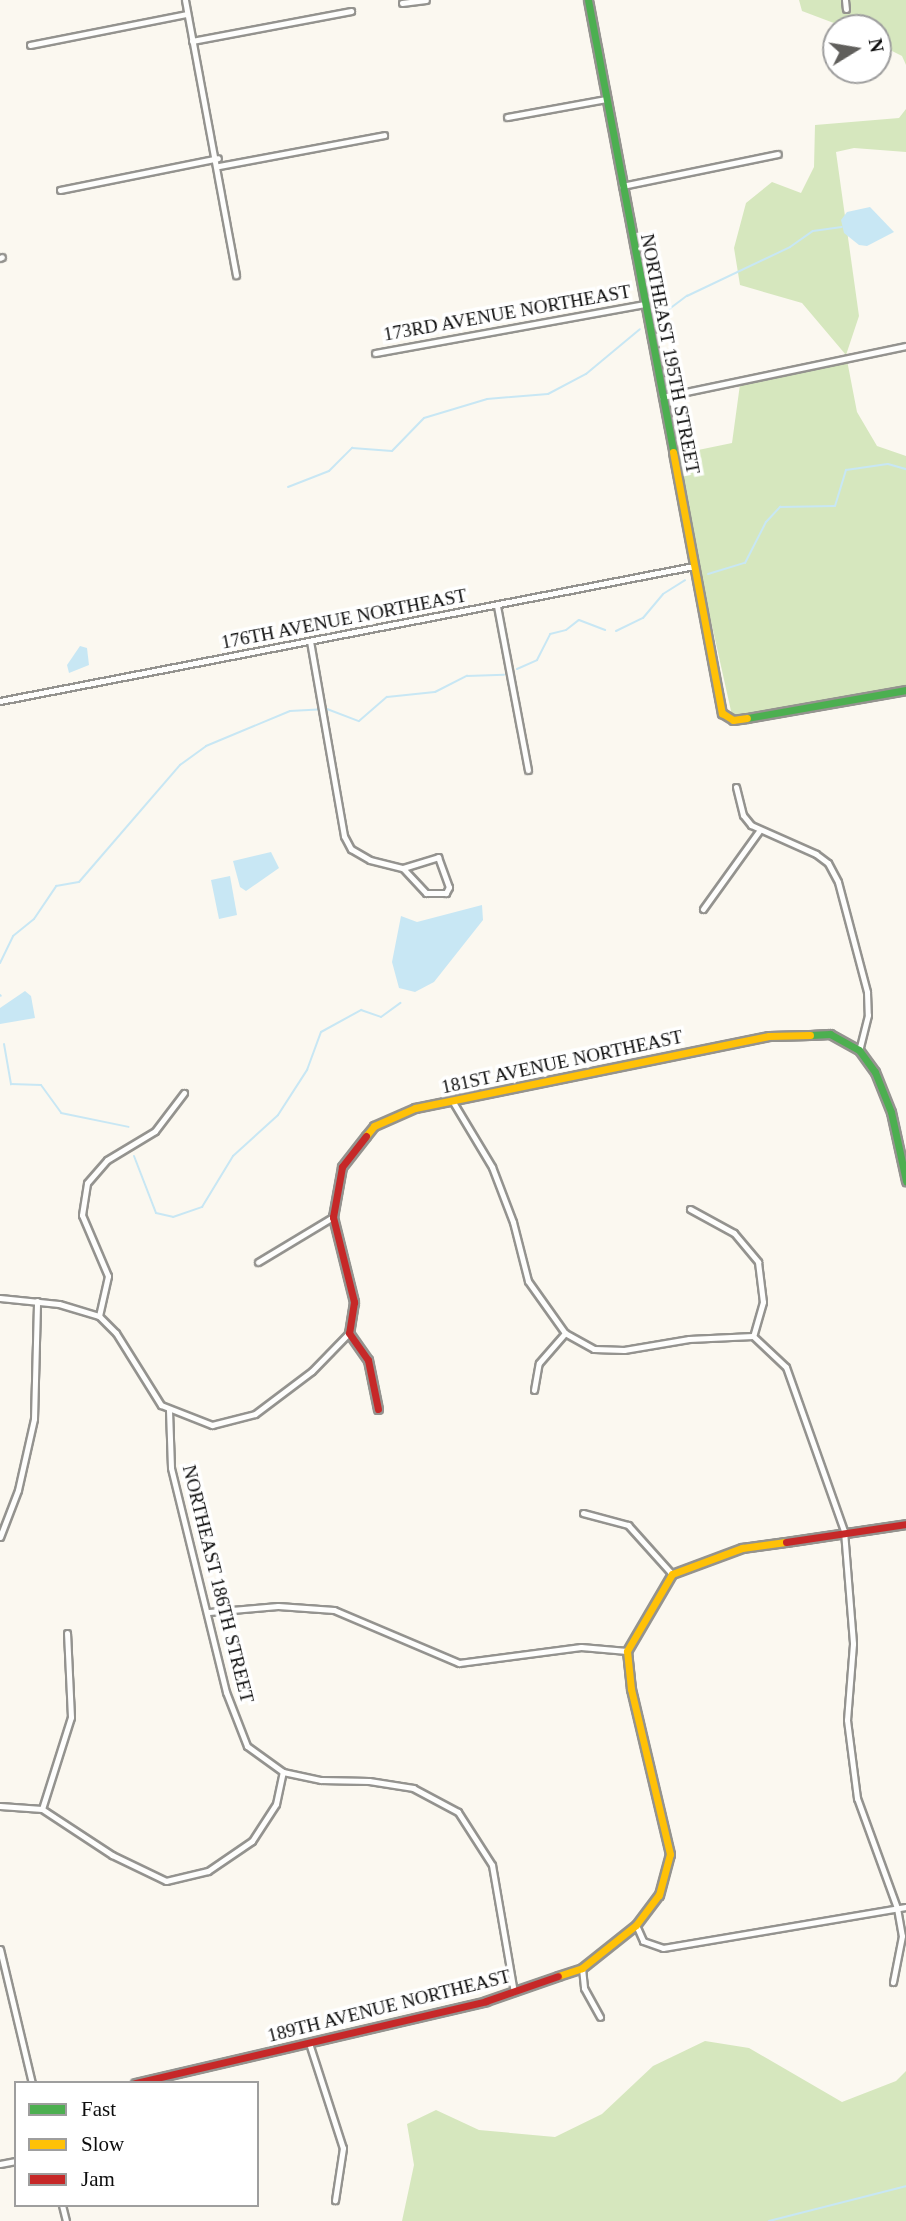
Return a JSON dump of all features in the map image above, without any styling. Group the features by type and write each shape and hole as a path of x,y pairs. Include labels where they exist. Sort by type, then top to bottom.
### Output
{"street":[{"path":"185,0 218,158 236,275"},
{"path":"402,3 426,0"},
{"name":"NORTHEAST 195TH STREET","path":"588,0 722,713 733,720 906,690"},
{"path":"845,0 846,9"},
{"path":"192,41 351,11"},
{"path":"30,45 186,13"},
{"path":"508,117 606,99"},
{"path":"219,166 384,135"},
{"path":"622,186 778,154"},
{"path":"60,190 218,158"},
{"name":"173RD AVENUE NORTHEAST","path":"375,353 644,304"},
{"path":"662,397 906,346"},
{"name":"176TH AVENUE NORTHEAST","path":"0,701 694,566"},
{"path":"496,606 528,770"},
{"path":"310,641 344,836 351,849 370,860 403,868 438,858 449,887 446,893 426,893 403,868"},
{"path":"736,787 743,815 759,831 816,854 828,863 838,882 867,992 868,1015 859,1050 884,1092 905,1165 906,1181"},
{"path":"703,909 759,831"},
{"name":"181ST AVENUE NORTHEAST","path":"333,1217 334,1192 342,1167 374,1126 415,1108 769,1037 830,1034 859,1050"},
{"path":"99,1316 108,1276 82,1215 87,1183 107,1160 145,1139 184,1093"},
{"path":"453,1102 492,1167 513,1222 528,1281 565,1333 594,1349 624,1350 689,1339 753,1336 786,1367 844,1531 853,1644 847,1720 855,1785 897,1908 902,1936 893,1982"},
{"path":"690,1209 734,1233 758,1262 763,1302 753,1336"},
{"path":"0,1298 37,1301 99,1316 117,1333 150,1391 169,1410 212,1425 255,1415 312,1371 349,1333 354,1302 333,1217 257,1262"},
{"path":"0,1537 18,1490 34,1419 37,1301"},
{"path":"349,1333 368,1360 378,1409"},
{"path":"534,1390 539,1363 565,1333"},
{"name":"NORTHEAST 186TH STREET","path":"169,1410 171,1468 236,1723 247,1746 283,1772"},
{"path":"583,1513 628,1525 672,1574"},
{"path":"209,1612 278,1606 334,1611 459,1664 581,1647 627,1651 647,1609 672,1574 742,1548 906,1524"},
{"path":"42,1809 71,1717 67,1633"},
{"name":"189TH AVENUE NORTHEAST","path":"144,2081 514,1992 582,1968 636,1925 659,1895 670,1854 631,1689 627,1651"},
{"path":"0,1806 42,1809 150,1876 166,1881 187,1878 229,1859 252,1841 276,1804 283,1772 321,1780 369,1781 412,1788 458,1812 486,1853 497,1883 514,1992"},
{"path":"636,1925 643,1941 663,1948 906,1907"},
{"path":"0,1949 32,2081"},
{"path":"582,1968 584,1988 600,2017"},
{"path":"309,2043 343,2148 335,2200"}],"green space":[{"path":"799,0 906,0 906,65 902,56 892,51 892,14 822,14 822,19 802,11"},
{"path":"906,109 906,152 854,148 836,152 859,316 846,355 802,303 740,285 734,248 746,203 772,182 801,193 814,167 815,125 899,118"},
{"path":"846,355 857,412 877,446 906,456 906,690 733,720 674,455 732,443 741,377"},
{"path":"705,2041 749,2048 842,2102 896,2081 906,2071 906,2221 402,2221 414,2165 407,2124 436,2110 479,2130 555,2137 602,2114 653,2066"}],"water":[{"path":"870,207 894,232 867,246 859,245 844,233 841,220 847,212"},
{"path":"80,646 87,648 89,665 69,673 67,665"},
{"path":"271,852 279,868 246,891 240,887 233,861"},
{"path":"230,876 237,915 219,919 211,880"},
{"path":"482,905 483,920 434,982 415,992 399,988 392,962 401,916 417,922"},
{"path":"25,991 31,996 35,1018 0,1024 0,1008"}],"waterway":[{"path":"660,316 687,296 790,247 813,231 842,227"},
{"path":"288,487 329,471 352,448 392,451 424,418 487,399 548,394 586,374 640,329"},
{"path":"708,574 745,563 766,522 780,507 835,506 846,470 888,464 906,469"},
{"path":"616,631 643,618 663,594 685,580"},
{"path":"517,669 537,660 550,634 566,630 579,620 605,630"},
{"path":"0,963 13,936 34,919 56,886 79,882 180,765 206,746 290,711 327,709 359,721 387,697 435,692 467,676 504,675"},
{"path":"134,1156 156,1213 173,1217 202,1207 233,1156 278,1115 307,1070 321,1032 361,1010 381,1017 400,1003"},
{"path":"4,1044 11,1084 41,1085 61,1113 129,1127"},
{"path":"769,2221 906,2186"}],"traffic: fast":[{"path":"588,0 673,452"},
{"path":"747,718 906,690"},
{"path":"810,1035 830,1034 859,1050 875,1072 891,1112 906,1181"}],"traffic: slow":[{"path":"673,452 722,713 733,720 747,718"},
{"path":"366,1136 374,1126 415,1108 769,1036 810,1035"},
{"path":"558,1976 582,1968 636,1925 659,1895 670,1854 631,1689 627,1651 672,1574 742,1548 786,1542"}],"traffic: jam":[{"path":"366,1136 342,1167 333,1217 354,1302 349,1333 368,1360 378,1409"},
{"path":"786,1542 906,1524"},
{"path":"144,2081 486,2001 558,1976"}]}
